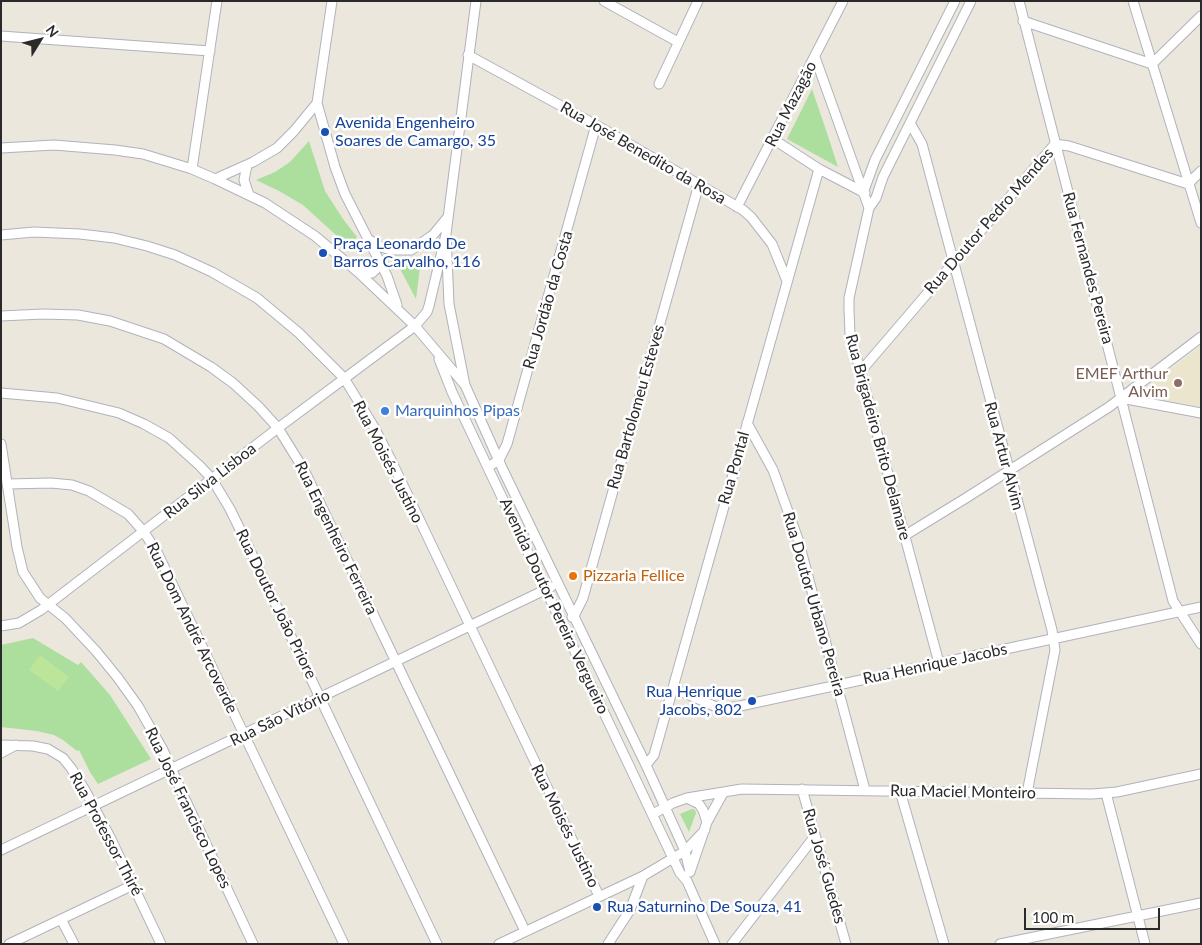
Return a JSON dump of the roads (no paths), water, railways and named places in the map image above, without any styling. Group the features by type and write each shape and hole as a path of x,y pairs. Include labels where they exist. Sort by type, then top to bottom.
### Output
{"street":[{"path":"192,169 217,1"},
{"path":"332,1 317,104 335,167 345,194 378,262 387,276 397,308"},
{"name":"Avenida Doutor Pereira Vergueiro","path":"476,1 446,234 450,304 465,385 558,584 646,765 685,851 690,872"},
{"path":"604,1 678,42"},
{"path":"659,84 698,1"},
{"name":"Rua Mazagão","path":"737,207 843,1"},
{"path":"863,193 875,160 955,1"},
{"name":"Rua Brigadeiro Brito Delamare","path":"939,663 850,333 849,310 869,208 876,198 883,177 971,1"},
{"name":"Rua Fernandes Pereira","path":"1018,1 1173,601 1201,644"},
{"path":"1134,1 1201,223"},
{"path":"1152,64 1201,16"},
{"path":"1023,21 1152,64"},
{"path":"1,36 210,50"},
{"name":"Rua José Benedito da Rosa","path":"468,55 596,125 737,207 751,217 772,244 787,281"},
{"path":"815,57 869,208"},
{"path":"215,179 247,165 277,148 317,104"},
{"name":"Rua Artur Alvim","path":"910,123 922,144 1056,650 1027,793"},
{"name":"Rua Jordão da Costa","path":"499,460 507,444 596,125"},
{"path":"773,138 819,169 876,198"},
{"name":"Rua Doutor Pedro Mendes","path":"860,372 1056,144 1069,146 1188,184"},
{"path":"1,148 54,145 107,149 143,154 192,169 265,202 315,236 358,272 415,326"},
{"path":"247,165 244,180 250,195"},
{"name":"Rua Pontal","path":"646,765 654,755 819,169"},
{"path":"1188,184 1201,170"},
{"name":"Rua Bartolomeu Esteves","path":"574,616 583,598 699,184"},
{"path":"366,238 381,247 391,250 411,250 433,235 447,218"},
{"name":"Rua Moisés Justino","path":"1,235 34,232 80,234 114,238 175,255 212,272 258,298 299,333 344,378 374,427 599,896"},
{"name":"Avenida Doutor Pereira Vergueiro","path":"446,234 427,312 415,326 465,385"},
{"path":"358,272 372,273 376,269 378,262"},
{"name":"Rua Engenheiro Ferreira","path":"1,316 78,315 110,321 164,339 233,383 278,428 304,470 525,931"},
{"name":"Rua Silva Lisboa","path":"1,626 19,623 48,605 278,428 415,326"},
{"path":"904,536 1121,398 1201,337"},
{"name":"Avenida Doutor Pereira Vergueiro","path":"437,354 452,392 715,944"},
{"name":"Rua Doutor João Priore","path":"1,393 57,398 119,413 169,438 212,479 234,518 437,944"},
{"path":"1121,398 1201,413"},
{"name":"Rua Doutor Urbano Pereira","path":"747,422 773,470 798,539 865,790"},
{"name":"Rua José Francisco Lopes","path":"1,444 16,547 23,572 40,598 75,629 118,678 138,706 163,750 253,944"},
{"path":"488,467 499,460"},
{"name":"Rua Dom André Arcoverde","path":"7,484 51,483 89,491 128,514 144,532 158,554 344,944"},
{"name":"Rua São Vitório","path":"1,850 558,584"},
{"name":"Rua Henrique Jacobs","path":"673,688 724,709 1201,607"},
{"path":"563,623 574,616"},
{"name":"Rua Professor Thiré","path":"1,744 48,749 63,758 94,806 161,944"},
{"path":"1,753 16,745"},
{"name":"Rua Maciel Monteiro","path":"653,814 687,798 748,789 1027,793 1106,792 1201,774"},
{"name":"Rua José Guedes","path":"802,789 846,944"},
{"path":"900,791 944,944"},
{"path":"1106,792 1145,944"},
{"path":"687,882 706,826 723,793"},
{"path":"687,798 699,804 703,810 706,826"},
{"path":"499,944 642,876 685,851 706,826"},
{"path":"732,944 815,836"},
{"path":"608,944 630,910 642,876"},
{"path":"9,944 133,885"},
{"path":"1000,944 1201,903"},
{"path":"61,919 74,944"}],"place":[{"name":"Avenida Engenheiro Soares de Camargo, 35","path":"325,132"},
{"name":"Praça Leonardo De Barros Carvalho, 116","path":"323,253"},
{"name":"EMEF Arthur Alvim","path":"1178,383"},
{"name":"Marquinhos Pipas","path":"385,411"},
{"name":"Pizzaria Fellice","path":"573,576"},
{"name":"Rua Henrique Jacobs, 802","path":"752,701"},
{"name":"Rua Saturnino De Souza, 41","path":"597,907"}]}
